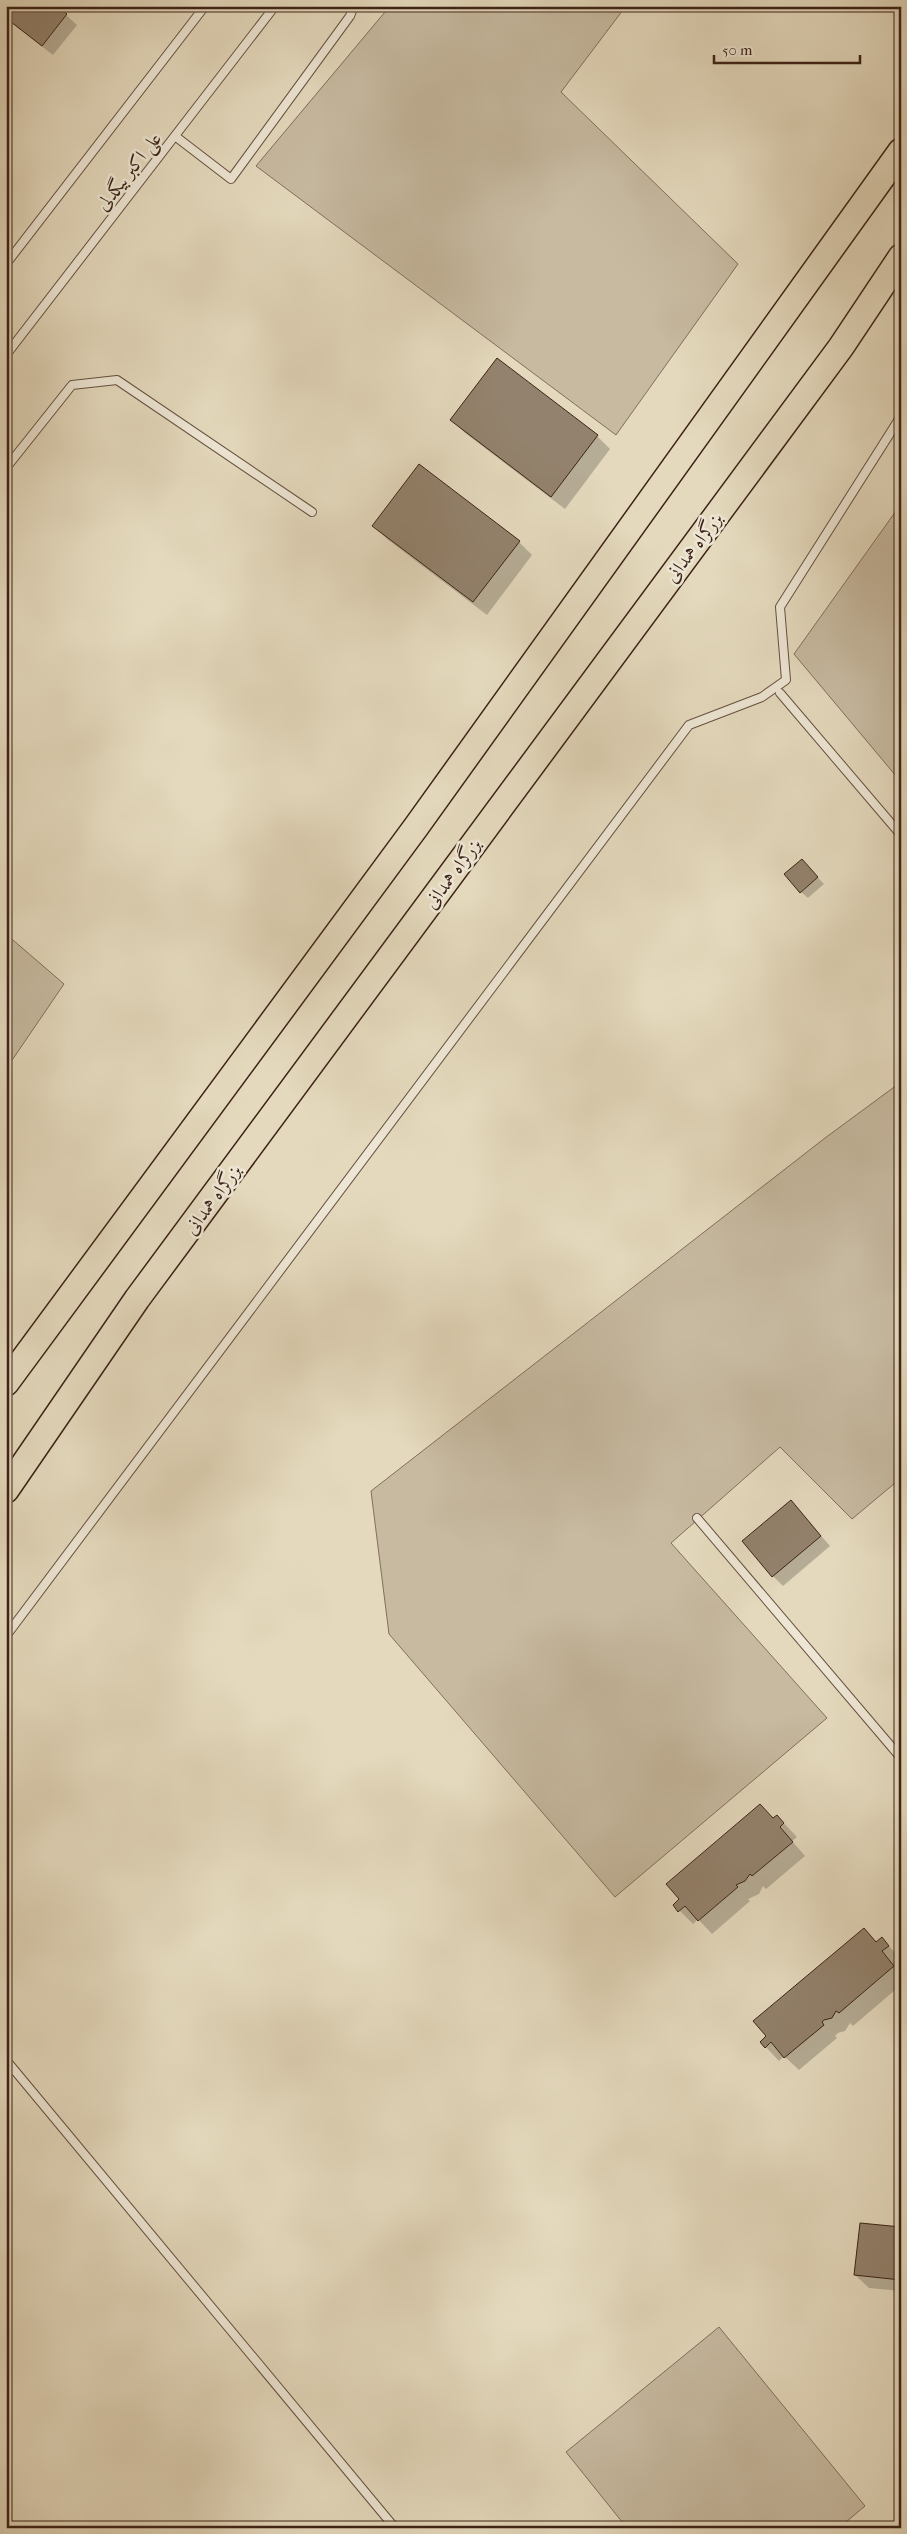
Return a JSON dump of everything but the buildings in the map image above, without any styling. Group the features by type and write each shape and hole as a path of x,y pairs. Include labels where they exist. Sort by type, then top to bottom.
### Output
{"highway":[{"path":"6,1383 421,819 901,151"},
{"name":"بزرگراه همدانی","path":"6,1490 137,1299 841,347 901,257"},
{"path":"841,347 901,276"}],"lane":[{"name":"علی اکبر بیگدلی","path":"6,264 205,6"},
{"name":"علی اکبر بیگدلی","path":"6,355 275,6"},
{"path":"175,136 231,179 350,16 354,6"},
{"path":"6,468 72,385 117,380 312,512"},
{"path":"6,1636 689,725 762,697 786,680 780,607 901,416"},
{"path":"780,692 901,835"},
{"path":"698,1518 901,1758"},
{"path":"6,2060 395,2528"}],"shaded area":[{"path":"390,6 626,6 561,92 738,264 616,435 256,166"},
{"path":"901,504 901,782 794,654"},
{"path":"6,934 64,984 6,1069"},
{"path":"901,1082 901,1478 852,1519 780,1447 671,1543 827,1718 615,1897 389,1634 371,1491 825,1138"},
{"path":"719,2327 865,2506 839,2528 627,2528 566,2452"}]}
